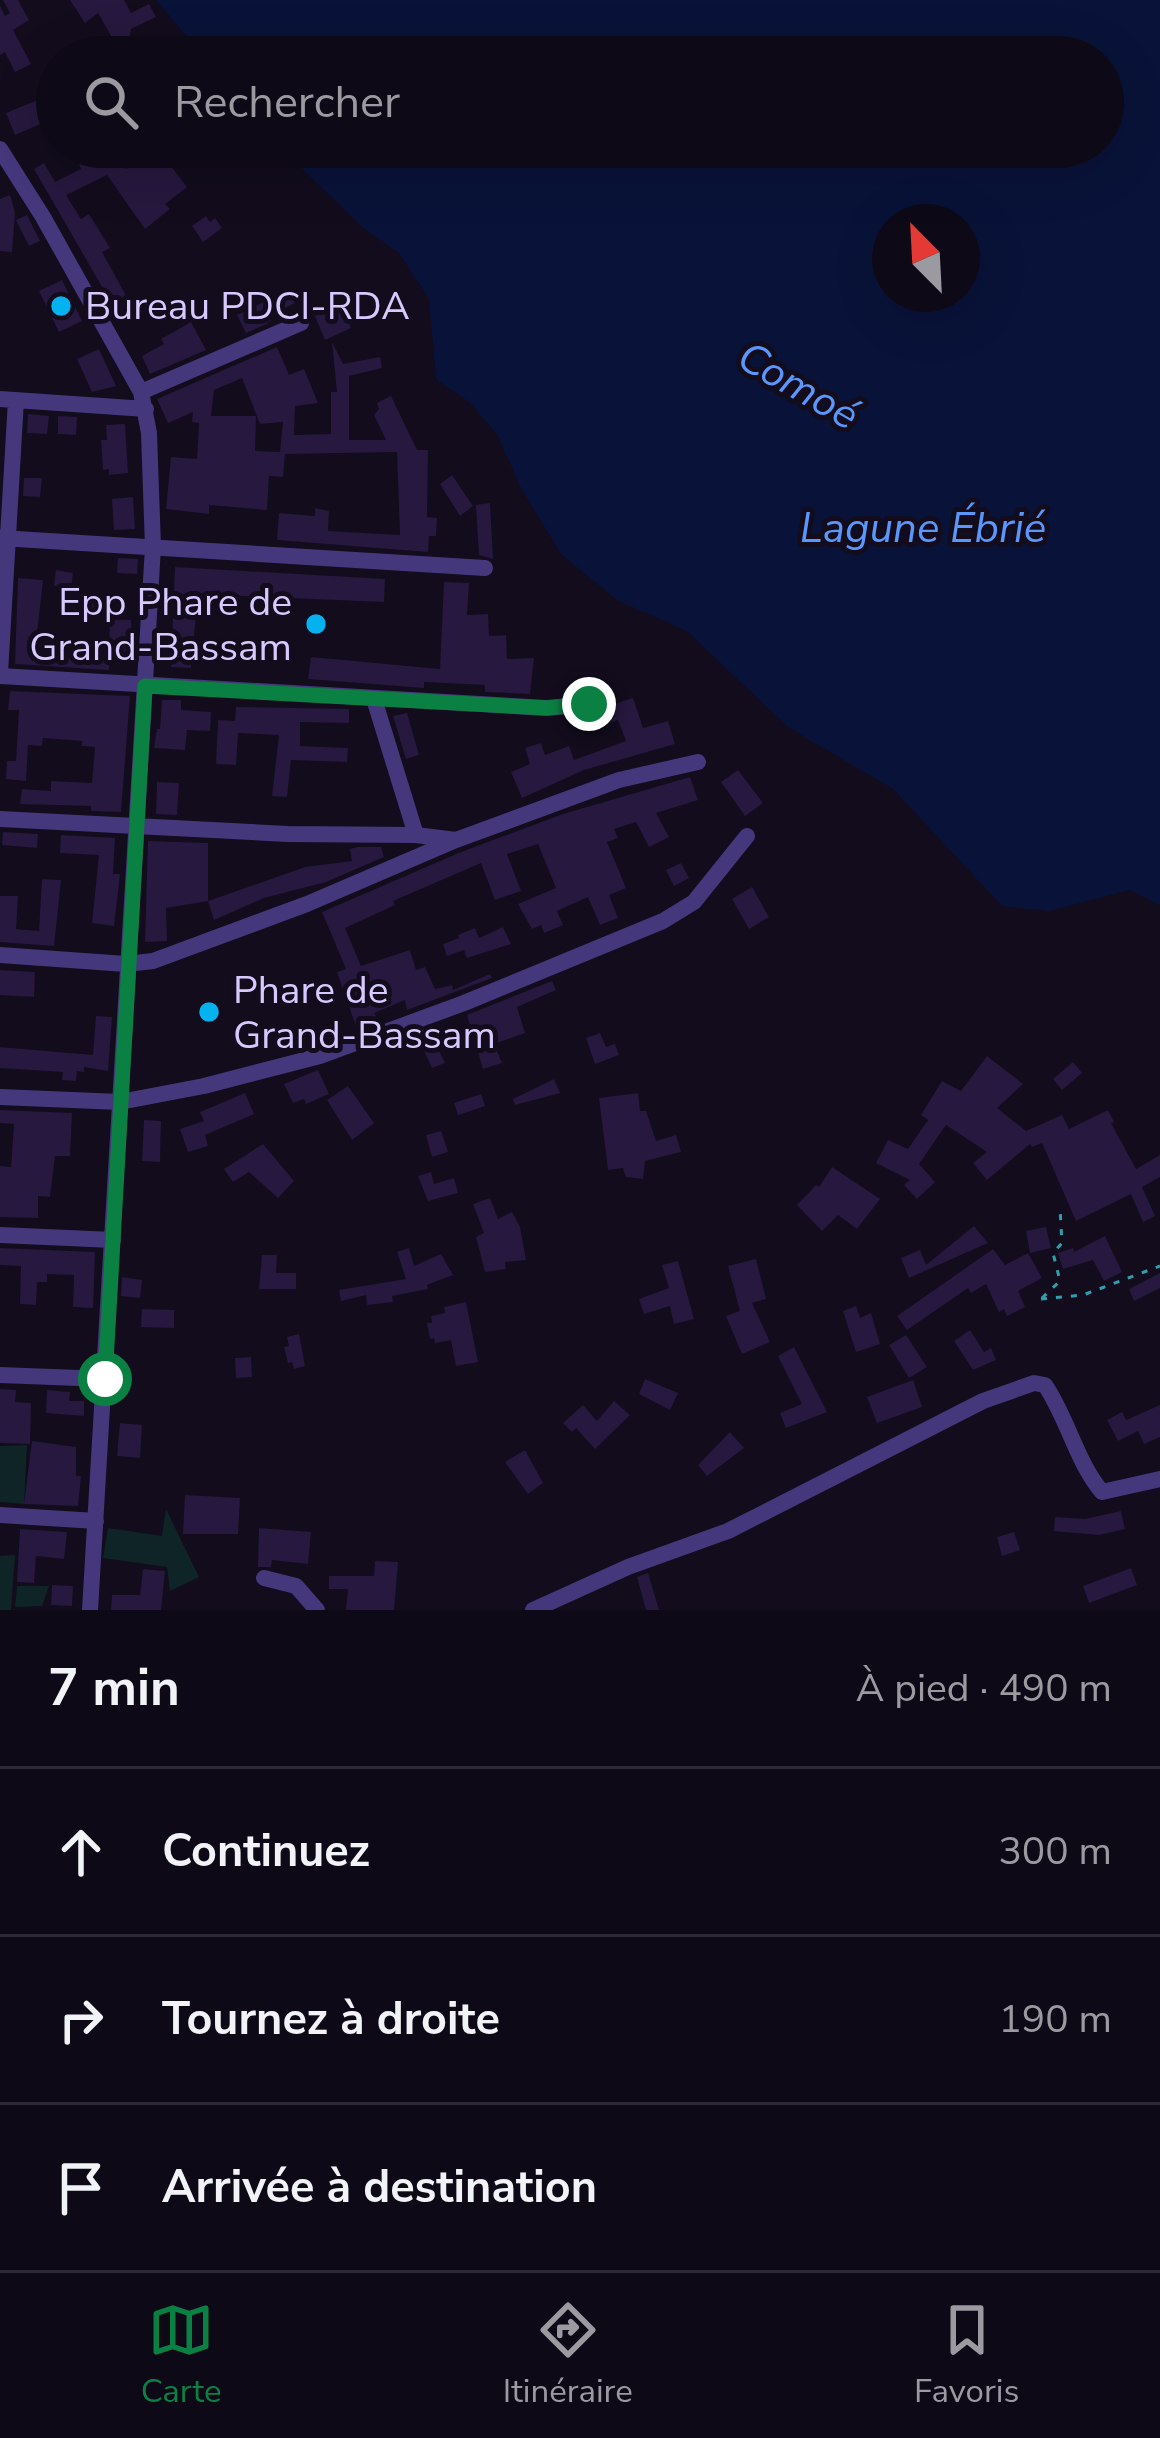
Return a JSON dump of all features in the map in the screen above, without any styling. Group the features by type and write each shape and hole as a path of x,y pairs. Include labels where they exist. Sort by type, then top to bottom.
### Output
{"street":[{"path":"0,149 44,217 143,401 153,547 90,1610"},
{"path":"301,323 143,401 8,400 0,674 547,708 589,704"},
{"path":"5,538 485,568"},
{"path":"374,699 416,835"},
{"path":"0,955 126,964 184,952 456,840 619,780 698,762"},
{"path":"0,819 456,840"},
{"path":"0,1097 120,1102 320,1056 648,928 694,902 748,836"},
{"path":"0,1234 113,1240"},
{"path":"0,1376 105,1379"},
{"path":"533,1610 628,1567 728,1531 983,1401 1034,1383 1045,1384 1058,1404 1090,1478 1102,1492 1160,1479"},
{"path":"0,1515 96,1521"},
{"path":"264,1578 296,1586 317,1610"}],"path":[{"path":"1060,1208 1062,1243 1053,1253 1060,1281 1041,1299 1083,1295 1160,1266"}],"green space":[{"path":"27,1445 24,1504 0,1502 0,1446"},
{"path":"166,1509 199,1577 170,1591 167,1567 103,1558 108,1528 162,1536"},
{"path":"15,1555 11,1610 0,1610 0,1556"},
{"path":"17,1586 49,1586 42,1606 15,1607"}],"water":[{"name":"Lagune Ébrié","path":"156,0 1160,0 1160,905 1130,890 1049,911 1002,906 893,789 788,727 687,631 617,600 561,554 521,488 497,434 469,402 436,379 429,299 399,253 362,227 302,168 1124,168 1124,36 186,36"}],"building":[{"path":"3,0 18,0 29,20 13,30 31,64 15,72 5,52 0,55 0,6 5,16 10,13"},
{"path":"70,0 124,0 131,13 149,4 156,17 131,29 130,36 111,36 98,13 85,23"},
{"path":"36,101 36,126 15,135 6,113"},
{"path":"47,168 55,182 81,169 172,168 187,187 145,229 107,175 66,195 81,219 89,214 110,248 102,252 134,310 120,318 34,169"},
{"path":"10,195 15,212 12,252 0,251 0,199"},
{"path":"27,215 40,241 29,246 16,220"},
{"path":"206,216 210,222 215,218 222,228 203,242 192,226"},
{"name":"Bureau PDCI-RDA","path":"62,280 82,321 59,332 39,291"},
{"path":"289,290 295,303 246,333 237,315"},
{"path":"341,305 351,328 325,340 315,316"},
{"path":"191,322 206,350 150,374 142,356"},
{"path":"332,342 343,364 380,357 382,368 349,376 349,440 386,440 374,415 377,403 391,396 417,450 428,450 427,517 437,518 436,536 429,536 428,552 277,540 279,513 315,516 315,508 329,511 328,531 400,535 397,452 285,454 283,477 269,476 267,510 209,505 209,514 166,509 171,457 197,459 199,423 192,422 193,412 168,423 157,399 277,347 289,375 304,369 318,403 295,406 294,435 331,434 331,392 337,392","holes":["242,378 260,424 283,422 280,452 255,451 256,416 211,416 214,390"]},
{"path":"99,349 116,386 92,392 77,359"},
{"path":"28,414 49,416 47,434 27,433"},
{"path":"58,416 77,417 76,435 58,434"},
{"path":"125,424 128,473 109,475 109,469 103,470 101,440 107,440 106,425"},
{"path":"452,475 473,506 460,516 440,484"},
{"path":"24,478 42,478 40,497 23,496"},
{"path":"133,497 135,529 114,530 112,499"},
{"path":"490,503 493,559 479,555 476,505"},
{"path":"118,558 138,559 137,574 117,573"},
{"path":"175,567 385,579 384,602 198,594 191,668 171,667"},
{"path":"56,570 73,573 71,588 54,586"},
{"path":"18,578 43,580 35,652 110,654 109,670 15,664"},
{"path":"444,582 469,583 467,615 488,614 489,636 506,635 507,659 534,658 530,694 485,692 485,685 424,682 424,688 308,679 311,657 440,669"},
{"path":"89,599 113,601 112,615 88,613"},
{"path":"110,619 131,620 131,652 109,651"},
{"path":"10,691 130,696 121,812 91,811 91,806 20,804 22,789 51,791 51,781 92,783 95,747 82,746 82,741 43,738 42,746 28,745 26,781 6,779 7,761 16,761 19,710 8,710"},
{"path":"633,698 643,728 668,721 675,744 584,770 522,798 511,772 530,764 525,748 541,743 545,755 569,746 574,760 626,741 618,720 588,731 583,717 597,714 607,701 609,706"},
{"path":"162,700 181,700 181,710 211,712 210,731 187,730 185,750 154,748"},
{"path":"236,707 349,709 349,723 300,722 300,746 348,748 347,762 291,760 287,797 272,796 279,735 238,733 236,765 216,764 218,720 235,721"},
{"path":"407,713 419,755 406,759 393,716"},
{"path":"738,770 763,803 745,816 721,782"},
{"path":"690,777 698,800 656,813 669,837 649,847 636,822 614,829 618,838 607,842 626,888 609,895 618,918 600,925 588,897 557,911 563,925 544,933 541,925 532,929 518,904 556,888 538,844 507,854 521,891 495,900 481,863 393,901 395,905 345,928 361,966 410,950 416,970 425,967 435,989 452,985 453,990 490,974 492,978 407,1010 405,1000 374,1013 379,1021 357,1029 337,972 346,969 322,912 563,814"},
{"path":"157,782 179,783 177,815 156,814"},
{"path":"3,832 38,834 37,848 2,845"},
{"path":"61,835 115,838 113,874 120,874 114,926 92,923 99,855 60,853"},
{"path":"148,841 208,843 208,901 166,908 167,941 145,942"},
{"path":"357,847 381,847 384,857 214,920 208,901 305,867 352,861 350,849"},
{"path":"681,863 689,878 674,886 666,870"},
{"path":"42,879 61,880 54,946 0,942 0,896 18,896 16,929 39,931"},
{"path":"752,887 769,917 749,929 732,899"},
{"path":"503,927 511,944 467,958 464,950 447,956 443,944 458,935 475,928 479,938"},
{"path":"0,970 35,972 34,997 0,995"},
{"path":"552,981 556,990 517,1007 525,1033 494,1044 502,1063 483,1069 467,1015"},
{"path":"96,1016 112,1017 108,1071 84,1067 84,1072 77,1071 76,1081 62,1080 63,1072 0,1068 0,1047 93,1055"},
{"path":"439,1026 443,1037 434,1041 445,1063 432,1068 416,1034"},
{"path":"600,1033 606,1047 615,1044 619,1055 595,1064 586,1038"},
{"path":"987,1056 1023,1084 997,1108 1026,1131 1062,1115 1069,1129 1108,1110 1136,1169 1160,1155 1160,1177 1142,1187 1155,1216 1143,1222 1131,1194 1076,1221 1042,1143 1030,1144 987,1180 973,1163 987,1152 946,1125 919,1164 935,1182 917,1199 904,1185 910,1180 876,1163 888,1140 908,1149 928,1120 921,1115 942,1081 961,1091"},
{"path":"1073,1062 1082,1073 1062,1090 1053,1079"},
{"path":"318,1070 329,1094 306,1104 304,1099 293,1103 284,1084"},
{"path":"554,1079 560,1093 515,1105 513,1099"},
{"path":"348,1086 374,1123 352,1140 327,1100"},
{"path":"245,1093 254,1114 205,1135 208,1146 188,1152 180,1129 204,1121 200,1112"},
{"path":"638,1093 640,1111 646,1111 656,1141 676,1135 681,1152 645,1161 643,1179 626,1177 623,1168 608,1170 599,1098"},
{"path":"481,1094 485,1106 458,1115 454,1103"},
{"path":"0,1110 72,1113 70,1156 55,1156 50,1197 38,1196 38,1218 0,1217 0,1166 11,1167 14,1124 0,1123"},
{"path":"144,1120 161,1121 160,1162 142,1161"},
{"path":"441,1131 448,1152 432,1157 426,1135"},
{"path":"263,1144 294,1181 278,1198 249,1172 233,1182 224,1169"},
{"path":"832,1167 880,1199 857,1229 838,1215 822,1231 797,1205 819,1187"},
{"path":"431,1172 434,1184 454,1178 458,1193 428,1201 418,1176"},
{"path":"490,1198 498,1219 512,1212 526,1260 505,1262 506,1269 485,1272 476,1237 484,1233 473,1204"},
{"path":"974,1226 988,1243 909,1278 901,1258 920,1250 926,1265"},
{"path":"1046,1227 1051,1248 1030,1253 1026,1231"},
{"path":"1105,1236 1122,1272 1104,1281 1093,1260 1063,1269 1058,1253 1073,1248 1074,1252"},
{"path":"0,1248 95,1252 93,1308 73,1307 74,1275 47,1274 47,1282 37,1282 36,1305 20,1304 21,1266 0,1265"},
{"path":"409,1248 414,1266 441,1254 453,1275 427,1285 428,1289 392,1296 393,1302 367,1305 366,1295 341,1301 339,1290 406,1279 397,1252"},
{"path":"993,1249 1005,1265 1028,1253 1042,1278 1018,1291 1025,1307 1007,1316 1004,1309 999,1312 986,1284 971,1293 968,1288 907,1330 897,1316"},
{"path":"262,1255 277,1255 276,1273 296,1273 296,1289 259,1289"},
{"path":"756,1259 766,1299 752,1303 770,1342 742,1354 726,1316 740,1311 728,1266"},
{"path":"678,1261 694,1319 674,1324 670,1306 644,1314 639,1299 669,1288 662,1265"},
{"path":"1160,1273 1160,1288 1134,1301 1129,1289"},
{"path":"122,1277 142,1280 140,1298 121,1296"},
{"path":"466,1302 478,1362 456,1366 451,1340 435,1343 427,1323 432,1323 431,1316 445,1313 444,1307"},
{"path":"856,1306 860,1318 871,1313 880,1344 856,1352 843,1311"},
{"path":"142,1309 174,1310 174,1328 141,1327"},
{"path":"970,1330 984,1352 991,1348 996,1360 973,1370 954,1341"},
{"path":"299,1334 305,1366 294,1369 284,1347 289,1346 287,1337"},
{"path":"906,1335 927,1367 909,1378 889,1345"},
{"path":"794,1347 827,1412 786,1428 780,1413 802,1404 778,1356"},
{"path":"251,1357 252,1377 236,1378 235,1358"},
{"path":"645,1379 678,1393 670,1410 639,1394"},
{"path":"913,1380 922,1407 877,1423 867,1397"},
{"path":"0,1389 16,1390 15,1402 31,1403 30,1444 0,1443"},
{"path":"47,1390 70,1392 69,1401 84,1401 84,1416 46,1413"},
{"path":"614,1401 630,1415 595,1449 576,1428 572,1432 563,1423 583,1405 597,1421"},
{"path":"1160,1405 1160,1437 1144,1444 1138,1431 1118,1441 1107,1420 1122,1412 1126,1420"},
{"path":"120,1423 142,1425 140,1458 117,1456"},
{"path":"730,1432 744,1448 707,1476 698,1465"},
{"path":"32,1441 76,1447 76,1476 81,1476 78,1506 24,1504"},
{"path":"525,1450 543,1483 528,1494 505,1462"},
{"path":"185,1495 240,1498 238,1534 183,1534"},
{"path":"1121,1511 1125,1529 1099,1535 1054,1531 1055,1517 1085,1519"},
{"path":"259,1528 311,1532 308,1564 272,1560 271,1567 258,1567"},
{"path":"20,1529 67,1532 64,1559 36,1556 34,1583 17,1582"},
{"path":"1014,1532 1020,1550 1002,1556 997,1537"},
{"path":"375,1561 398,1562 394,1610 346,1610 348,1589 329,1589 329,1576 374,1576"},
{"path":"1131,1568 1137,1585 1089,1603 1083,1586"},
{"path":"143,1569 165,1571 161,1610 111,1610 112,1595 140,1595"},
{"path":"648,1573 659,1610 646,1610 637,1577"},
{"path":"52,1585 73,1586 72,1606 51,1605"}],"place":[{"name":"Bureau PDCI-RDA","path":"61,306"},
{"name":"Epp Phare de Grand-Bassam","path":"316,624"},
{"name":"Phare de Grand-Bassam","path":"209,1012"}],"route":[{"path":"105,1379 145,686 547,708 589,704"}],"water label":[{"name":"Comoé","path":"798,386"}]}
